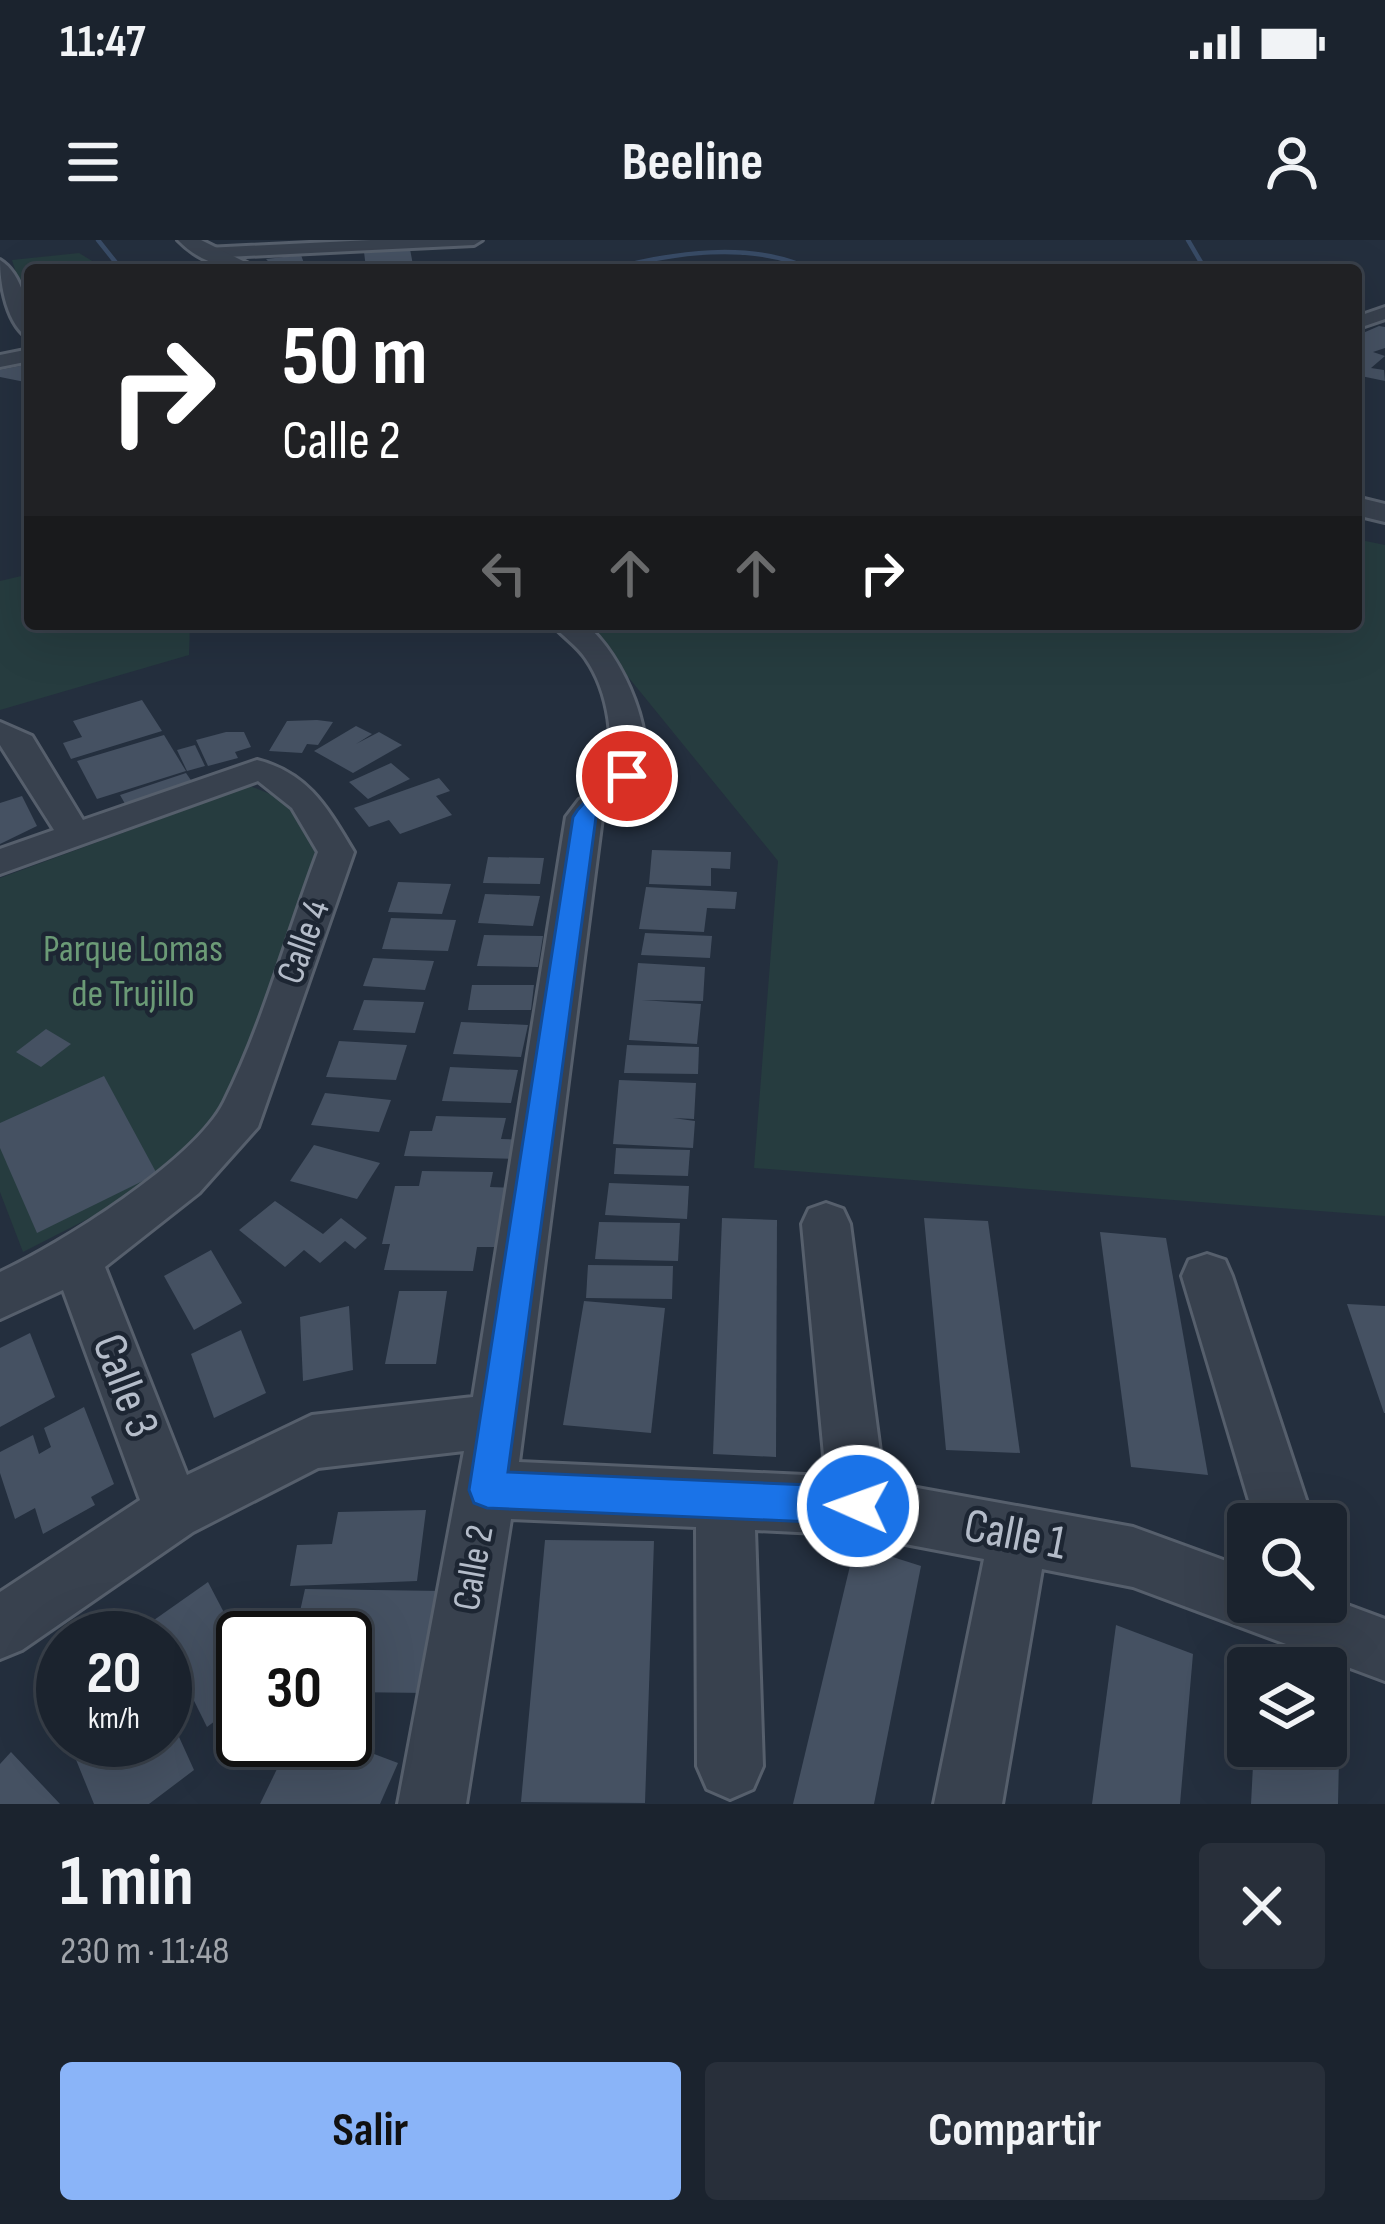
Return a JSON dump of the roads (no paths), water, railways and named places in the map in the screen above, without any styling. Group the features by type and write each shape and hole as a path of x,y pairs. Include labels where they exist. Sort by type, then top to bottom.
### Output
{"street":[{"path":"197,247 474,240"},
{"path":"197,247 236,264"},
{"path":"1,273 9,315"},
{"name":"Calle 2","path":"432,1804 498,1421 584,817 591,806 620,790 627,776 626,709 585,636 576,630"},
{"path":"10,738 74,834"},
{"name":"Calle 4","path":"0,862 257,770 283,775 295,787 336,851 242,1114 182,1179 77,1260 0,1296"},
{"path":"826,1224 858,1506"},
{"name":"Calle 3","path":"77,1260 173,1512"},
{"path":"1208,1276 1278,1503"},
{"path":"0,1628 173,1512 312,1442 498,1421"},
{"name":"Calle 1","path":"487,1490 858,1506 1132,1557 1227,1592"},
{"path":"724,1500 730,1766"},
{"path":"968,1804 1018,1535"},
{"name":"Calle 1","path":"1332,1623 1385,1650"}],"waterway":[{"path":"98,240 117,264"},
{"path":"1188,240 1202,264"},
{"path":"634,264 711,252 763,255 796,264"}],"park label":[{"name":"Parque Lomas de Trujillo","path":"133,972"}]}
